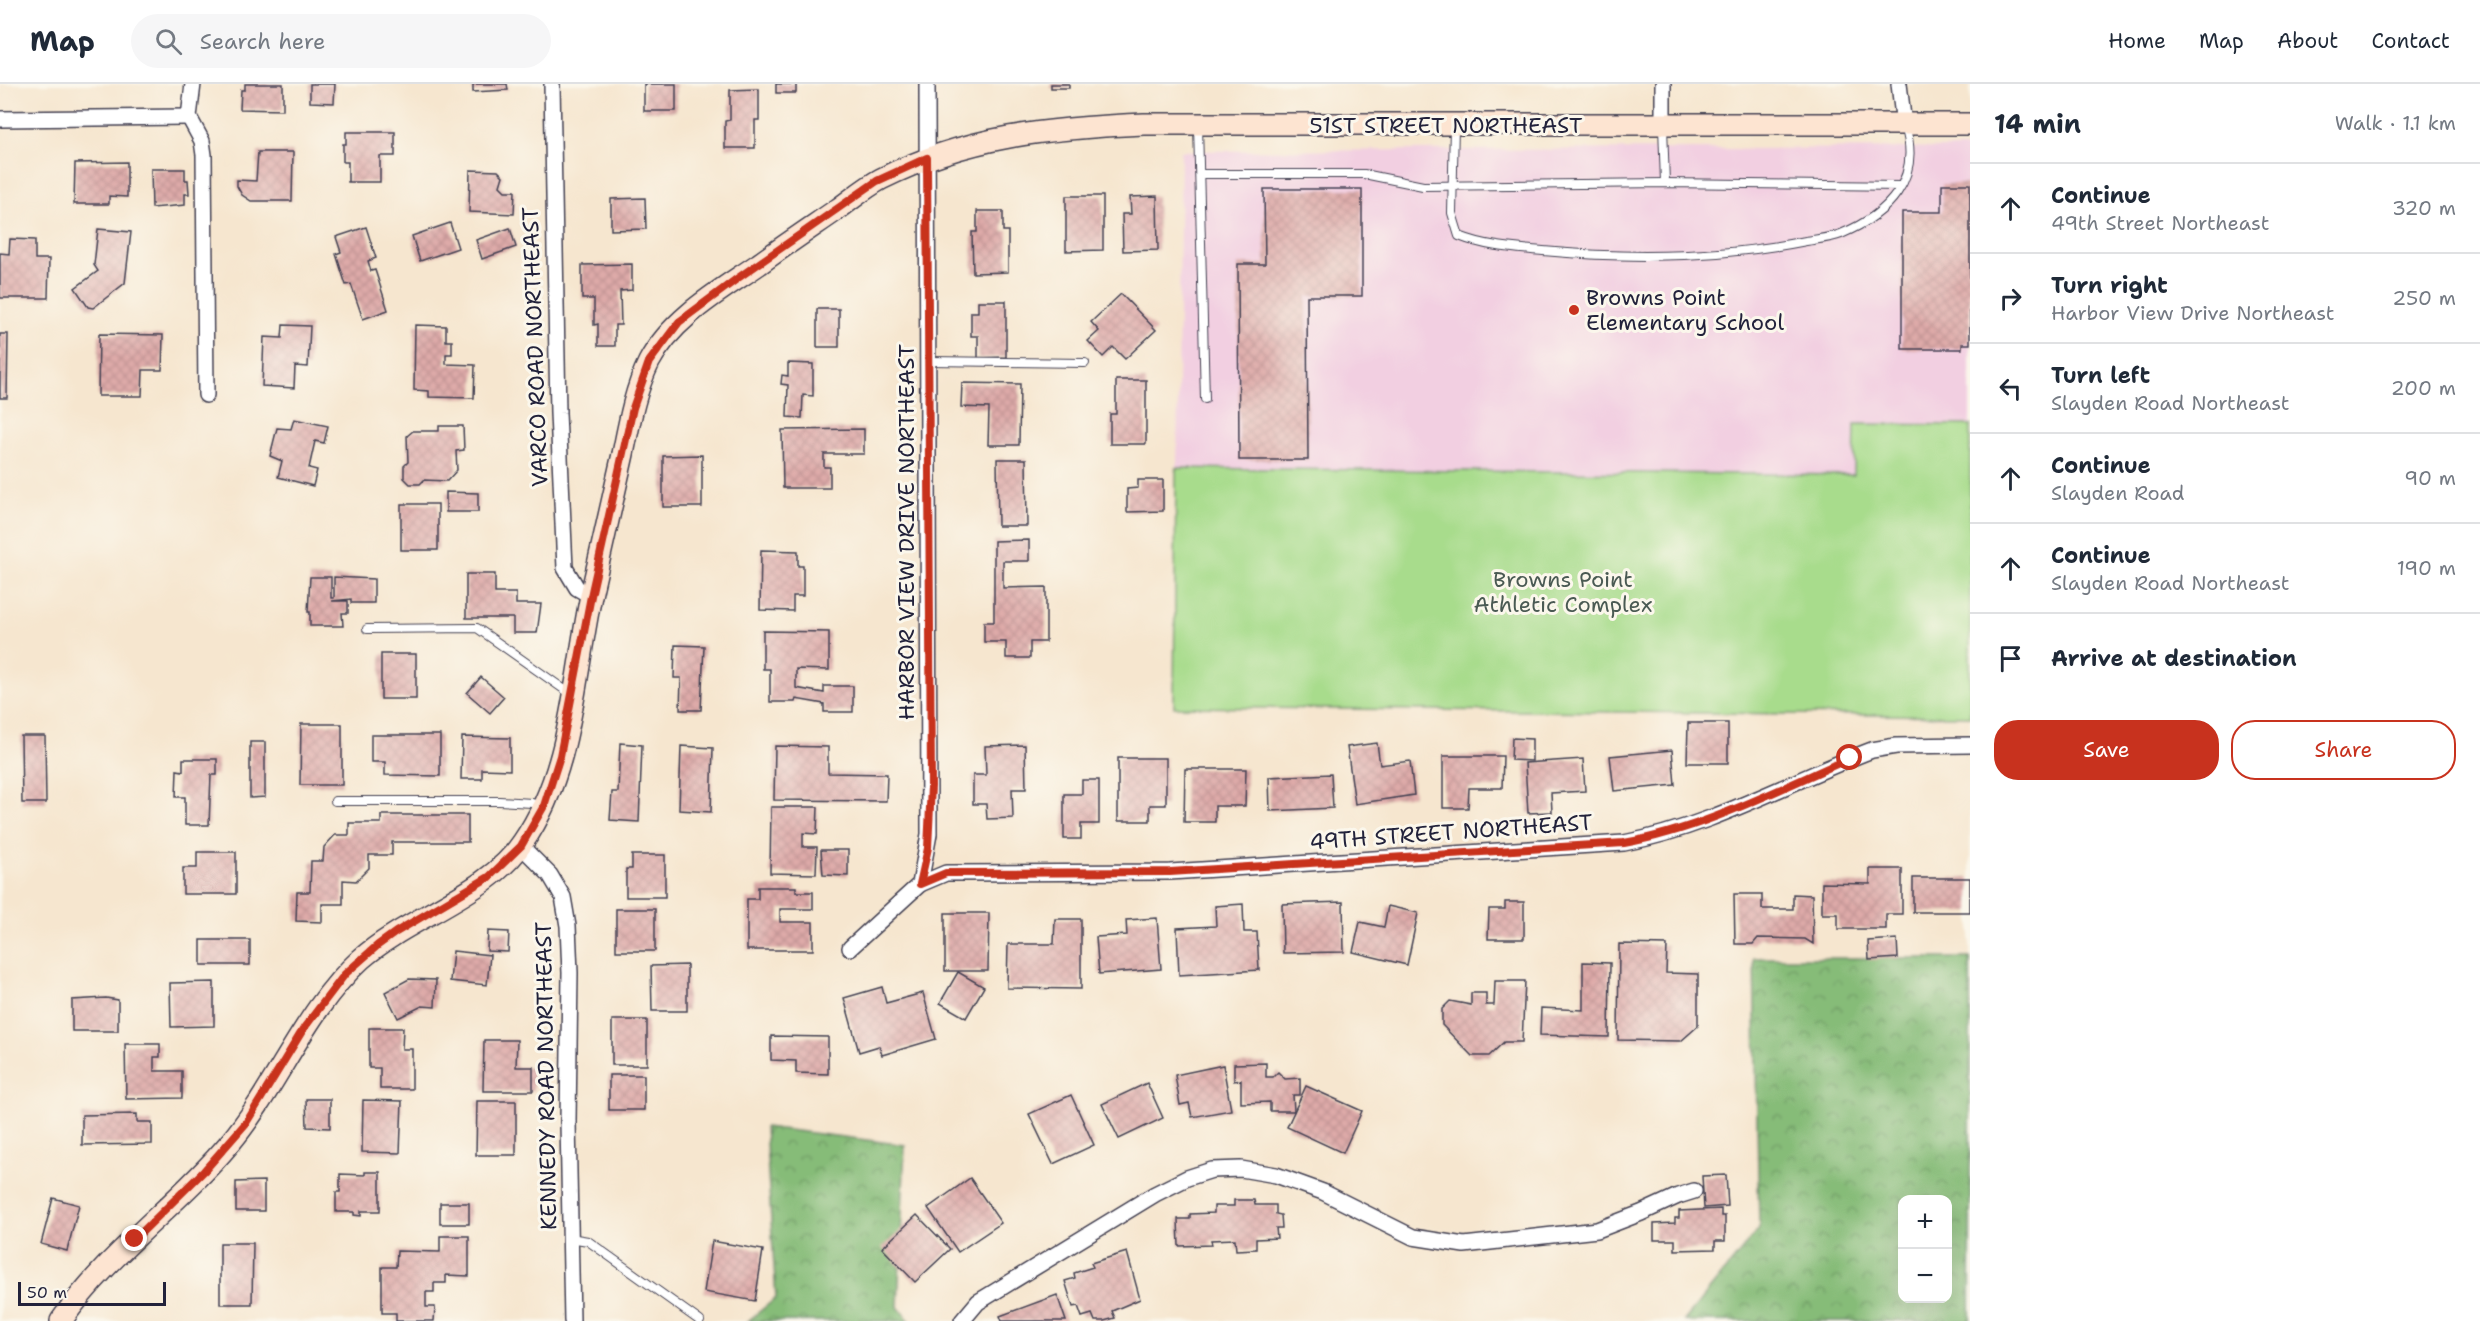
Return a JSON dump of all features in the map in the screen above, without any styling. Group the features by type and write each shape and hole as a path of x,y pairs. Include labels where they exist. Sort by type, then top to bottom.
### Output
{"street":[{"path":"193,84 189,117 202,141 204,155 206,395"},
{"name":"VARCO ROAD NORTHEAST","path":"552,84 558,413 565,568 576,588 591,596"},
{"name":"HARBOR VIEW DRIVE NORTHEAST","path":"920,884 928,848 931,804 927,84"},
{"path":"1663,84 1663,124"},
{"path":"1899,84 1904,125"},
{"path":"0,119 189,117"},
{"name":"51ST STREET NORTHEAST","path":"61,1321 90,1282 182,1194 228,1145 246,1123 318,1009 345,974 396,932 489,877 521,846 544,806 560,756 591,596 633,408 649,362 679,322 877,181 927,158 1000,137 1076,127 1970,124"},
{"name":"49TH STREET NORTHEAST","path":"920,884 946,873 1170,872 1624,843 1651,838 1701,821 1872,750 1896,746 1970,746"},
{"name":"KENNEDY ROAD NORTHEAST","path":"521,846 550,875 563,897 568,926 572,1321"},
{"path":"850,948 920,884"},
{"path":"962,1321 978,1302 1155,1194 1187,1178 1212,1170 1241,1169 1276,1175 1323,1192 1413,1237 1464,1245 1597,1230 1694,1191"}],"lane":[{"path":"1663,124 1665,183"},
{"path":"1198,125 1205,399"},
{"path":"1454,125 1452,213 1459,236 1482,246 1588,255 1674,255 1771,248 1840,235 1865,222 1890,203 1910,168 1911,144 1904,125"},
{"path":"1201,174 1364,174 1423,186 1665,183 1900,186"},
{"path":"928,361 1085,363"},
{"path":"367,629 477,628 565,690 574,692"},
{"path":"335,801 499,801 544,806"},
{"path":"570,1238 588,1241 700,1321"}],"shaded area":[{"name":"Browns Point Elementary School","path":"1970,148 1970,717 1174,707 1181,151"}],"green space":[{"name":"Browns Point Athletic Complex","path":"1855,424 1970,425 1970,716 1174,707 1176,468 1854,475"},
{"path":"1754,958 1970,958 1970,1321 1684,1321 1759,1229"},
{"path":"765,1127 905,1145 898,1307 910,1321 748,1321 776,1298"}],"building":[{"path":"245,84 283,84 283,110 240,109 241,90 245,90"},
{"path":"310,84 335,84 334,103 310,102"},
{"path":"473,84 507,84 508,90 473,92"},
{"path":"644,84 676,84 676,111 644,111"},
{"path":"776,84 796,84 796,93 776,93"},
{"path":"1051,84 1069,84 1069,88 1051,88"},
{"path":"759,89 759,120 755,120 755,148 725,148 725,121 730,120 730,90"},
{"path":"346,132 395,132 395,156 380,156 380,182 348,182 348,162 343,162"},
{"path":"258,152 293,152 292,201 251,201 242,195 237,186 237,180 256,181"},
{"path":"127,162 127,197 109,196 109,204 74,204 75,163"},
{"path":"151,169 185,169 189,194 185,194 185,205 152,208"},
{"path":"470,170 498,171 503,176 500,186 505,191 515,191 514,214 469,212"},
{"path":"1942,184 1970,184 1970,344 1962,344 1962,349 1902,349 1902,212 1942,212"},
{"path":"1264,189 1362,189 1362,296 1307,296 1308,460 1239,460 1238,264 1265,264"},
{"path":"1066,196 1103,196 1103,250 1066,251"},
{"path":"1157,196 1158,250 1123,251 1122,214 1131,214 1130,197"},
{"path":"645,198 646,229 611,230 611,199"},
{"path":"977,211 1003,211 1003,231 1008,231 1008,272 973,273 972,232 977,232"},
{"path":"450,223 458,248 420,261 412,236"},
{"path":"366,227 376,258 368,261 371,271 375,270 388,310 363,319 351,284 346,285 336,254 341,252 336,237"},
{"path":"510,228 516,247 482,259 476,240"},
{"path":"98,229 131,232 125,283 93,308 88,307 75,288 98,271 94,265"},
{"path":"10,239 35,240 35,259 49,259 48,298 0,298 0,253 9,254"},
{"path":"632,264 632,290 620,291 621,325 615,325 615,346 598,346 598,324 594,325 594,299 582,299 582,265"},
{"path":"1121,294 1156,330 1125,359 1113,347 1103,357 1088,341 1099,331 1091,322"},
{"path":"978,301 1006,301 1006,357 978,358 978,336 971,336 971,312 978,312"},
{"path":"817,309 839,309 839,347 817,347"},
{"path":"283,325 310,326 308,367 295,366 294,388 262,386 264,337 282,338"},
{"path":"415,325 446,326 446,341 452,341 452,354 446,354 446,364 475,365 474,398 429,397 429,391 414,390"},
{"path":"0,334 8,334 7,398 0,398"},
{"path":"99,334 163,335 162,370 143,370 142,396 98,396"},
{"path":"788,363 813,364 813,396 803,395 802,418 787,417 788,385 781,384 782,375 788,376"},
{"path":"1116,380 1146,380 1146,444 1110,444 1110,414 1116,414"},
{"path":"962,383 1020,384 1019,445 988,445 989,408 961,407"},
{"path":"294,419 328,426 324,443 315,441 309,468 317,470 313,486 278,477 282,461 270,456 277,428 291,429"},
{"path":"439,426 463,426 464,450 456,451 457,470 447,481 424,480 420,484 410,484 404,478 404,466 408,462 407,436 413,431 439,431"},
{"path":"864,429 864,454 824,454 824,467 830,467 830,488 783,488 782,430"},
{"path":"702,455 702,507 663,507 663,456"},
{"path":"997,459 1026,459 1027,526 998,526"},
{"path":"1138,480 1163,480 1163,511 1127,512 1127,489 1138,488"},
{"path":"446,492 478,493 478,512 446,512"},
{"path":"401,504 438,504 438,550 401,550"},
{"path":"1029,540 1029,561 1003,561 1003,588 1046,587 1046,642 1030,642 1030,658 1006,658 1006,642 984,642 984,622 994,622 994,541"},
{"path":"761,550 798,551 798,566 803,566 803,596 793,596 793,611 760,610"},
{"path":"466,574 495,574 495,593 516,593 516,604 541,604 537,633 513,633 513,618 466,618"},
{"path":"310,577 331,577 331,598 334,598 334,577 374,579 374,603 351,603 351,599 332,601 348,601 348,613 342,613 343,626 310,626 310,612 308,612"},
{"path":"763,631 829,632 829,670 796,669 796,688 824,693 824,686 853,686 853,712 824,712 824,704 796,699 795,702 770,702 770,669 763,669"},
{"path":"675,645 704,646 701,710 680,710 681,678 674,678"},
{"path":"381,654 416,654 416,699 381,699"},
{"path":"481,677 504,697 490,713 467,693"},
{"path":"1688,723 1728,723 1728,763 1687,763"},
{"path":"301,724 342,724 342,785 300,785"},
{"path":"371,735 440,735 440,776 385,775 385,762 371,762"},
{"path":"21,736 45,736 46,803 22,803"},
{"path":"462,737 510,738 510,770 482,769 482,779 461,779"},
{"path":"1512,738 1532,739 1532,761 1511,760"},
{"path":"250,742 265,742 265,797 250,798"},
{"path":"620,743 642,745 639,822 610,820 612,792 618,792"},
{"path":"1377,743 1380,765 1410,761 1414,795 1355,804 1347,747"},
{"path":"1025,745 1026,789 1012,789 1013,818 987,819 986,804 973,804 973,775 986,775 985,746"},
{"path":"681,746 713,748 711,812 679,810"},
{"path":"775,746 828,747 828,773 887,774 886,801 774,800"},
{"path":"1672,750 1675,785 1614,791 1610,756"},
{"path":"1443,756 1503,756 1502,788 1469,788 1468,808 1443,808"},
{"path":"1118,758 1166,758 1166,805 1150,805 1150,821 1118,821"},
{"path":"183,759 217,759 217,775 211,775 209,825 185,825 185,797 176,797 177,770 183,771"},
{"path":"1583,759 1585,791 1551,793 1552,812 1528,813 1525,763"},
{"path":"1185,769 1246,769 1245,806 1215,806 1215,822 1184,822"},
{"path":"1331,774 1333,808 1270,811 1269,777"},
{"path":"1082,780 1099,780 1099,824 1081,824 1081,839 1064,839 1064,794 1082,794"},
{"path":"771,807 818,807 817,834 803,833 803,847 817,847 816,874 770,873"},
{"path":"381,815 468,815 468,842 392,842 392,855 369,855 369,868 356,881 343,880 343,904 322,904 322,922 296,921 297,892 310,892 311,861 323,861 324,847 335,835 349,835 349,823 381,823"},
{"path":"821,850 848,850 848,876 823,875"},
{"path":"197,852 236,852 236,894 183,894 183,868 197,868"},
{"path":"632,855 665,855 665,897 626,897 626,869 632,869"},
{"path":"1870,869 1902,869 1902,914 1886,914 1886,929 1838,929 1838,914 1822,914 1822,883 1870,884"},
{"path":"1913,878 1970,878 1970,912 1913,912"},
{"path":"758,887 796,887 796,892 813,892 813,909 780,909 780,922 813,922 813,950 747,950 747,899 758,899"},
{"path":"1734,894 1762,894 1762,909 1793,909 1793,894 1812,895 1813,944 1805,939 1758,938 1753,944 1735,944"},
{"path":"1343,902 1344,952 1283,953 1282,904"},
{"path":"1505,902 1524,902 1524,939 1488,939 1489,909 1505,909"},
{"path":"1243,904 1244,932 1257,932 1259,970 1179,975 1177,928 1216,926 1215,906"},
{"path":"1388,906 1418,913 1407,965 1353,952 1360,922 1384,927"},
{"path":"616,909 655,909 655,951 616,951"},
{"path":"945,913 989,913 988,971 945,971"},
{"path":"1157,918 1161,969 1099,974 1096,937 1127,935 1126,920"},
{"path":"1055,919 1081,919 1081,989 1007,988 1008,944 1054,944"},
{"path":"488,931 509,932 508,952 487,951"},
{"path":"1897,939 1898,958 1869,960 1868,941"},
{"path":"201,940 250,940 250,965 201,965"},
{"path":"1619,944 1667,945 1666,973 1698,974 1698,1026 1681,1041 1618,1040"},
{"path":"453,951 490,955 487,985 450,981"},
{"path":"1583,962 1610,963 1609,1037 1540,1035 1541,1008 1583,1010"},
{"path":"687,965 687,1011 652,1011 651,966"},
{"path":"958,972 984,987 966,1018 940,1003"},
{"path":"409,979 436,980 435,1007 422,1006 398,1018 385,992"},
{"path":"1495,981 1525,981 1522,1042 1504,1042 1489,1056 1472,1056 1442,1025 1442,1009 1450,1001 1471,1005 1471,993 1486,993 1486,1005 1494,1005"},
{"path":"214,982 214,1026 171,1027 170,983"},
{"path":"882,987 886,1003 923,993 936,1039 882,1055 879,1046 859,1052 844,998"},
{"path":"106,998 118,1000 118,1031 72,1031 72,1000"},
{"path":"612,1020 647,1020 647,1065 612,1065"},
{"path":"369,1028 403,1028 402,1049 412,1049 412,1089 380,1089 380,1068 369,1068"},
{"path":"771,1036 828,1037 828,1074 796,1073 796,1061 771,1060"},
{"path":"484,1040 517,1040 516,1067 533,1067 533,1091 483,1091"},
{"path":"125,1044 160,1044 160,1057 154,1057 154,1071 182,1071 182,1098 126,1099"},
{"path":"1266,1063 1266,1077 1273,1077 1278,1072 1285,1079 1300,1078 1300,1095 1293,1095 1294,1111 1270,1111 1270,1102 1241,1103 1241,1080 1234,1081 1234,1064"},
{"path":"1223,1065 1231,1110 1192,1117 1189,1103 1180,1105 1175,1075"},
{"path":"609,1075 644,1075 644,1110 609,1110"},
{"path":"1147,1083 1163,1118 1119,1139 1102,1104"},
{"path":"1306,1086 1362,1111 1343,1153 1287,1127"},
{"path":"1071,1095 1094,1145 1053,1164 1029,1114"},
{"path":"306,1099 330,1099 330,1128 307,1127"},
{"path":"363,1100 402,1101 400,1153 362,1152"},
{"path":"477,1101 516,1101 516,1155 476,1155"},
{"path":"137,1114 137,1122 152,1122 152,1144 82,1145 82,1115"},
{"path":"365,1172 380,1172 380,1211 361,1211 361,1216 354,1215 354,1212 336,1212 336,1192 340,1192 340,1174 365,1175"},
{"path":"1726,1175 1728,1206 1704,1208 1702,1176"},
{"path":"970,1178 1001,1223 958,1252 928,1208"},
{"path":"264,1181 264,1211 236,1211 236,1182"},
{"path":"53,1198 79,1205 67,1251 41,1244"},
{"path":"1234,1200 1254,1200 1255,1205 1276,1205 1276,1214 1281,1215 1282,1228 1276,1228 1277,1238 1256,1239 1256,1249 1236,1250 1235,1239 1211,1240 1212,1245 1179,1246 1178,1219 1190,1219 1190,1214 1214,1213 1214,1206 1234,1206"},
{"path":"440,1203 469,1203 469,1224 440,1224"},
{"path":"1721,1209 1721,1216 1725,1216 1725,1241 1715,1241 1715,1249 1675,1250 1675,1240 1654,1240 1654,1224 1675,1223 1675,1218 1679,1218 1679,1211"},
{"path":"917,1215 950,1249 915,1282 882,1248"},
{"path":"440,1236 469,1236 469,1276 446,1275 446,1283 434,1283 434,1292 426,1292 426,1307 435,1307 434,1321 396,1321 396,1313 382,1313 382,1267 396,1267 397,1251 440,1252"},
{"path":"712,1241 763,1250 755,1301 704,1292"},
{"path":"220,1243 253,1243 252,1304 220,1304"},
{"path":"1127,1252 1140,1299 1112,1311 1115,1318 1095,1321 1092,1314 1082,1317 1078,1306 1073,1307 1065,1281 1075,1278 1074,1273 1093,1267 1091,1263"},
{"path":"1057,1295 1066,1321 1002,1321 1000,1316"}],"place":[{"name":"Browns Point Elementary School","path":"1574,310"}],"route":[{"path":"135,1239 182,1194 246,1123 304,1028 345,974 396,932 489,877 521,846 544,806 560,756 568,725 591,596 633,408 649,362 679,322 738,278 877,181 927,158 931,813 928,848 920,884 934,876 946,873 1170,872 1624,843 1677,830 1733,809 1850,758"}]}
